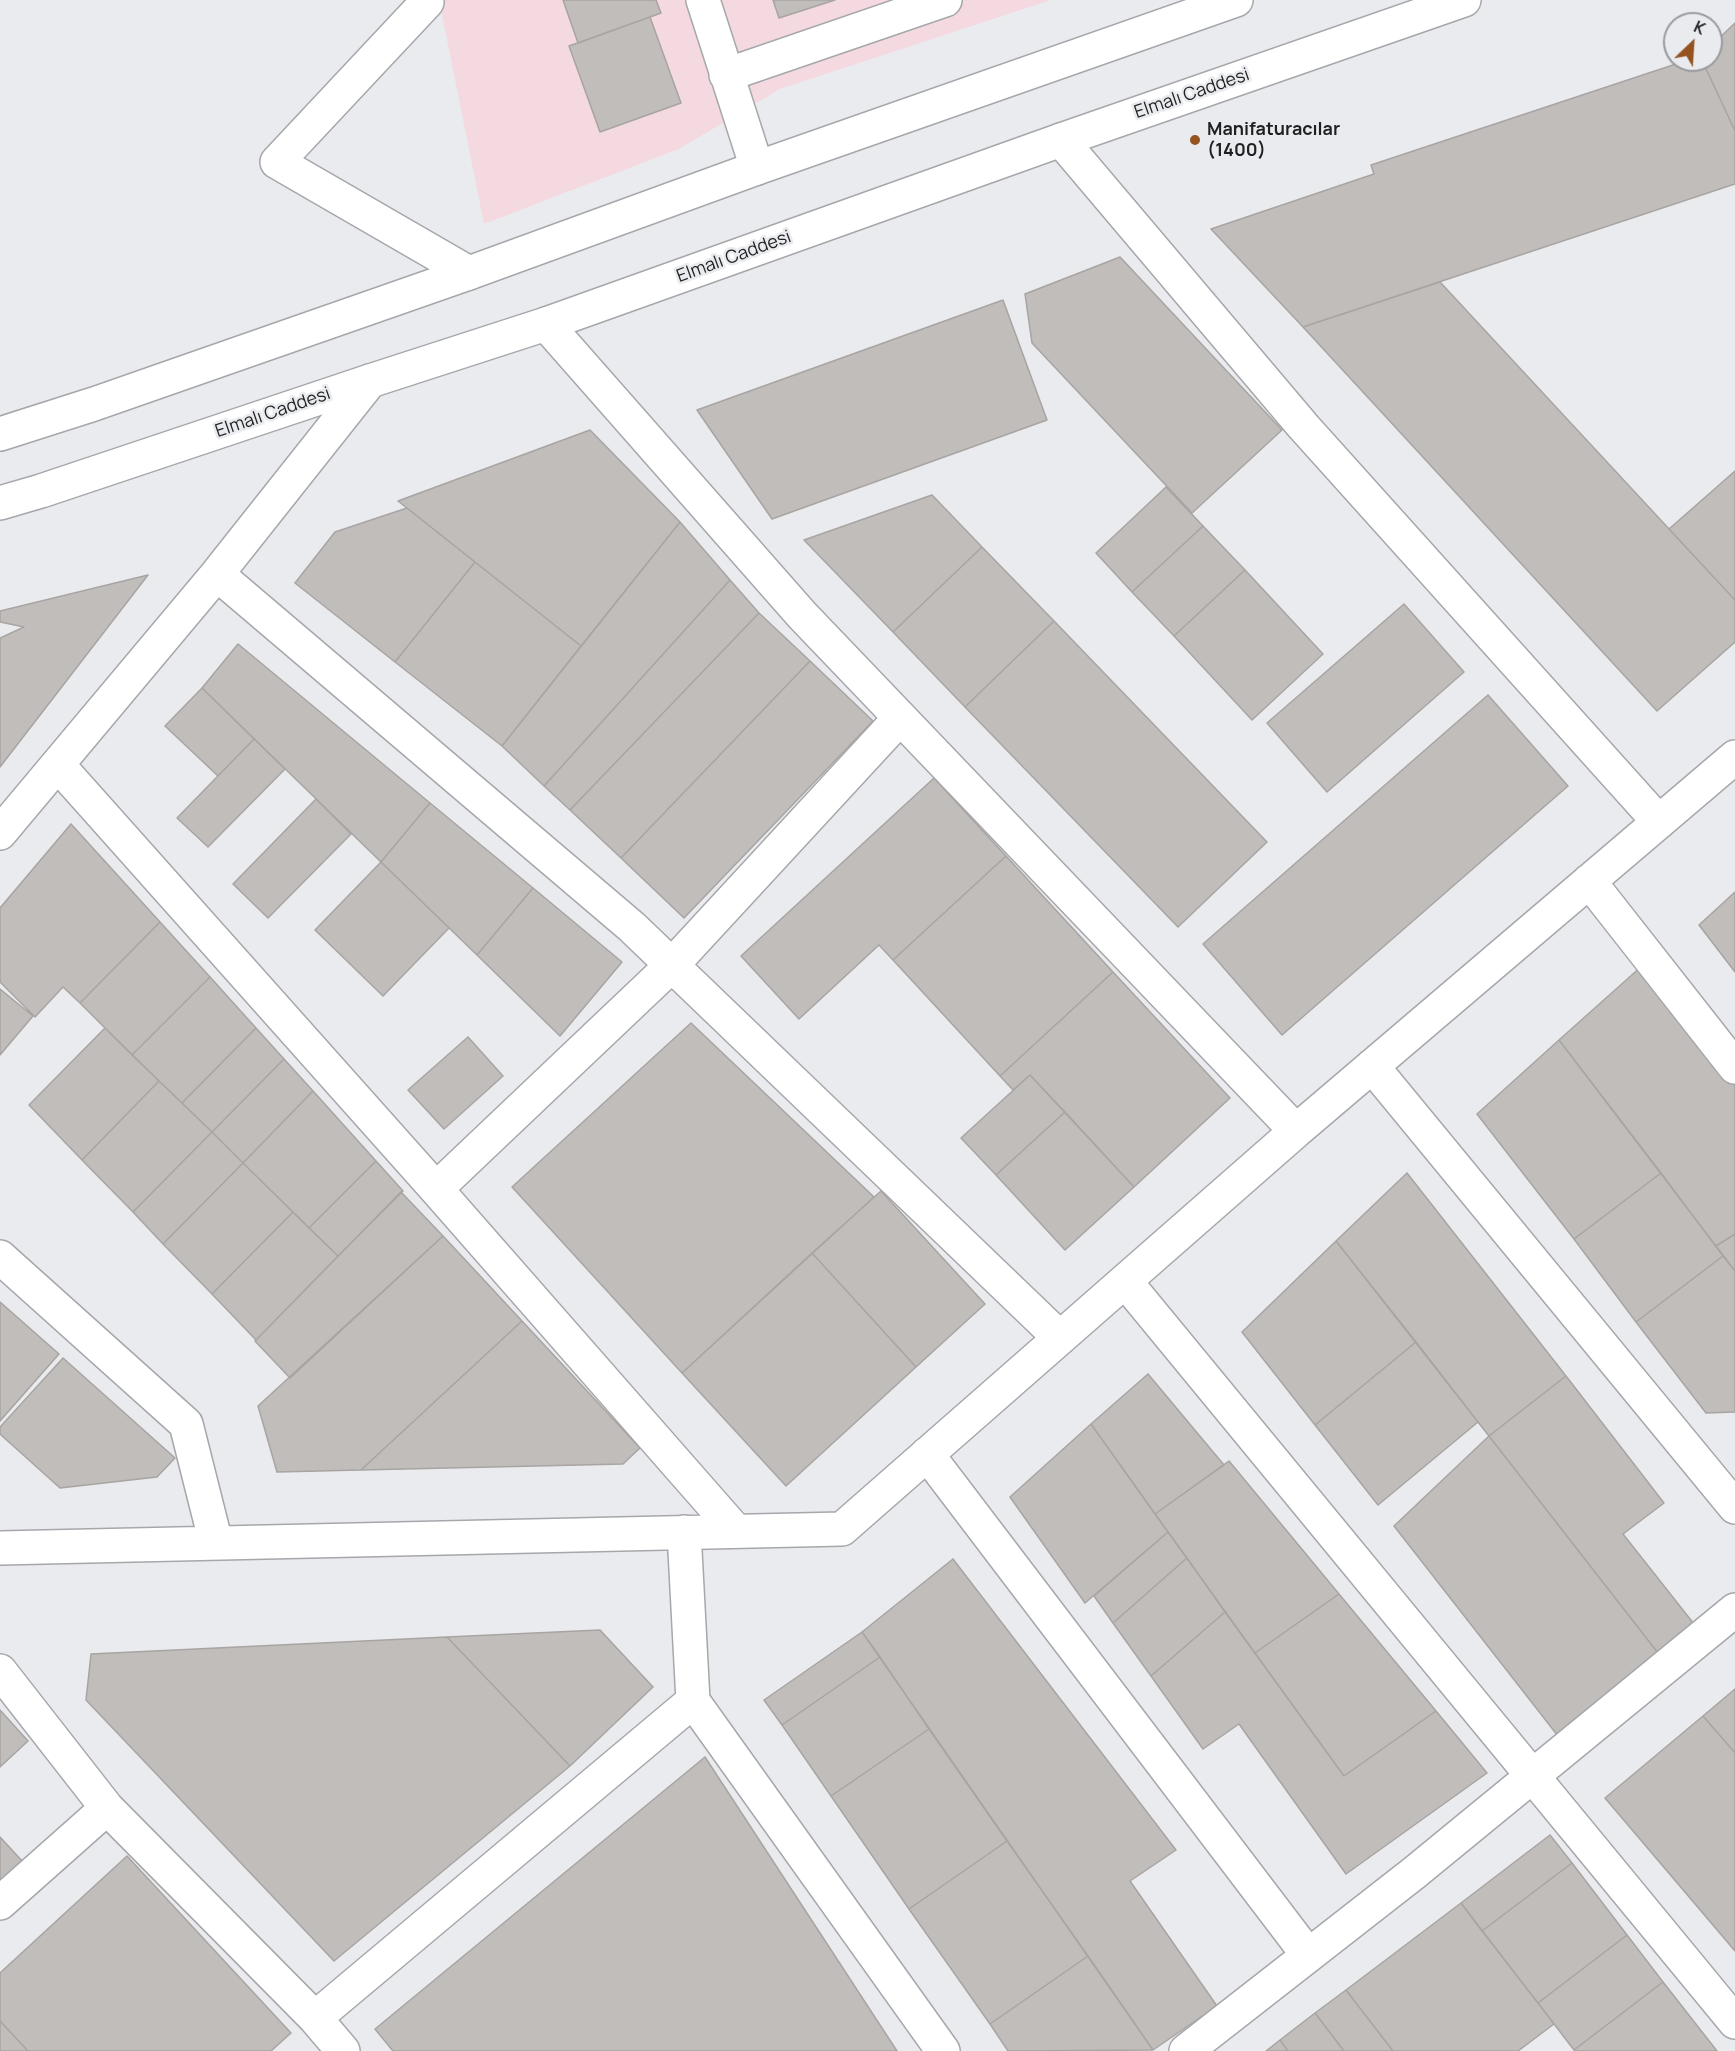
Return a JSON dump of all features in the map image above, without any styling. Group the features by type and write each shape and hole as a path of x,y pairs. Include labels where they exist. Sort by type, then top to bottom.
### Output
{"street":[{"path":"703,0 758,168"},
{"path":"0,434 105,400 469,273 758,168 1236,0"},
{"name":"Elmalı Caddesi","path":"0,503 52,488 546,324 1061,140 1464,0"},
{"path":"428,3 277,162 469,273"},
{"path":"726,75 924,3"},
{"path":"1061,140 1303,426 1659,822"},
{"path":"546,324 802,615 1296,1131"},
{"path":"0,833 218,574 370,381"},
{"path":"218,574 632,927 1060,1338"},
{"path":"436,1189 672,965 900,718"},
{"path":"0,1548 842,1529 1296,1131 1735,757"},
{"path":"58,765 436,1189 736,1531"},
{"path":"1589,881 1735,1067"},
{"path":"1372,1066 1735,1507"},
{"path":"0,1257 186,1424 216,1543"},
{"path":"1125,1281 1735,2022"},
{"path":"927,1454 1308,1955"},
{"path":"684,1532 693,1701 943,2051"},
{"path":"1186,2051 1414,1872 1735,1610"},
{"path":"0,1671 107,1808 315,2018 343,2051"},
{"path":"315,2018 693,1701"},
{"path":"0,1903 107,1808"}],"shaded area":[{"path":"439,0 1051,0 780,89 679,149 484,224"}],"building":[{"path":"563,0 656,0 661,13 578,43"},
{"path":"773,0 835,0 779,18"},
{"path":"650,17 681,103 600,132 569,46"},
{"path":"1735,23 1735,131 1708,72 1723,72 1723,34"},
{"path":"1663,68 1663,72 1708,72 1735,131 1735,184 1303,327 1211,229 1374,174 1371,165"},
{"path":"1120,257 1282,430 1192,513 1032,343 1025,294"},
{"path":"1440,282 1735,600 1735,642 1657,711 1303,327"},
{"path":"1003,300 1047,420 772,519 697,410"},
{"path":"590,430 680,522 581,646 398,501"},
{"path":"1735,471 1735,600 1669,529"},
{"path":"1166,487 1203,526 1132,592 1096,553"},
{"path":"932,495 982,547 893,632 804,540"},
{"path":"407,508 475,562 395,662 295,583 335,532"},
{"path":"680,522 730,580 544,786 502,746"},
{"path":"1203,526 1245,570 1174,636 1132,592"},
{"path":"982,547 1054,621 965,707 893,632"},
{"path":"475,562 581,646 502,746 395,662"},
{"path":"1245,570 1323,654 1252,720 1174,636"},
{"path":"148,575 0,767 0,638 24,627 0,622 0,611"},
{"path":"730,580 759,613 570,810 544,786"},
{"path":"1404,604 1464,672 1327,792 1267,723"},
{"path":"759,613 810,661 621,858 570,810"},
{"path":"1054,621 1267,842 1178,927 965,707"},
{"path":"238,644 430,803 381,862 202,688"},
{"path":"810,661 873,721 684,918 621,858"},
{"path":"202,688 254,739 218,776 165,726"},
{"path":"1488,695 1568,786 1282,1035 1203,944"},
{"path":"254,739 285,769 208,847 177,818"},
{"path":"934,778 1006,856 893,960 879,945 799,1019 741,956"},
{"path":"316,799 351,834 268,918 233,884"},
{"path":"430,803 533,888 477,955 381,862"},
{"path":"71,824 160,922 80,1003 63,987 35,1017 0,982 0,908"},
{"path":"1006,856 1113,972 1000,1076 893,960"},
{"path":"381,862 449,928 383,996 315,930"},
{"path":"533,888 622,962 560,1036 477,955"},
{"path":"1735,892 1735,972 1699,925"},
{"path":"160,922 210,977 132,1055 80,1003"},
{"path":"1643,965 1735,1086 1735,1234 1716,1246 1559,1040"},
{"path":"1113,972 1230,1098 1134,1187 1030,1075 1013,1090 1000,1076"},
{"path":"210,977 256,1028 182,1103 132,1055"},
{"path":"0,989 33,1016 0,1055"},
{"path":"691,1023 874,1197 682,1373 512,1187"},
{"path":"105,1028 159,1081 82,1160 29,1105"},
{"path":"256,1028 284,1059 212,1132 182,1103"},
{"path":"468,1037 503,1076 444,1129 408,1090"},
{"path":"1559,1040 1661,1173 1574,1239 1477,1114"},
{"path":"284,1059 313,1091 243,1163 212,1132"},
{"path":"1030,1075 1065,1112 996,1175 961,1138"},
{"path":"159,1081 212,1132 133,1212 82,1160"},
{"path":"313,1091 376,1161 309,1228 243,1163"},
{"path":"1065,1112 1134,1187 1065,1250 996,1175"},
{"path":"212,1132 243,1163 163,1244 133,1212"},
{"path":"376,1161 403,1191 338,1256 309,1228"},
{"path":"243,1163 293,1212 212,1294 163,1244"},
{"path":"1407,1173 1566,1376 1489,1436 1336,1241"},
{"path":"1661,1173 1723,1256 1636,1322 1574,1239"},
{"path":"881,1191 985,1304 916,1367 812,1253"},
{"path":"401,1192 443,1236 290,1378 255,1341"},
{"path":"293,1212 338,1256 256,1340 212,1294"},
{"path":"1735,1234 1735,1271 1716,1246"},
{"path":"443,1236 522,1321 361,1470 277,1472 258,1406"},
{"path":"1336,1241 1416,1342 1315,1425 1242,1332"},
{"path":"812,1253 916,1367 786,1486 682,1373"},
{"path":"1723,1256 1735,1271 1735,1412 1706,1413 1636,1322"},
{"path":"0,1302 59,1354 0,1421"},
{"path":"522,1321 640,1448 623,1464 361,1470"},
{"path":"1416,1342 1478,1422 1378,1505 1315,1425"},
{"path":"63,1358 175,1458 157,1477 60,1488 0,1434 0,1427"},
{"path":"1148,1374 1224,1465 1155,1514 1091,1424"},
{"path":"1566,1376 1664,1503 1623,1534 1694,1624 1658,1653 1489,1436"},
{"path":"1091,1424 1168,1532 1085,1603 1010,1497"},
{"path":"1489,1436 1658,1653 1558,1736 1394,1526"},
{"path":"1229,1461 1339,1594 1255,1653 1155,1514"},
{"path":"1168,1532 1187,1558 1113,1623 1094,1596"},
{"path":"1187,1558 1225,1612 1151,1676 1113,1623"},
{"path":"953,1559 1176,1850 1130,1881 1217,2006 1153,2050 862,1632"},
{"path":"1339,1594 1436,1711 1344,1776 1255,1653"},
{"path":"1225,1612 1344,1776 1436,1711 1487,1773 1346,1874 1239,1724 1203,1749 1151,1676"},
{"path":"600,1630 653,1687 570,1766 447,1637"},
{"path":"862,1632 880,1657 782,1725 764,1700"},
{"path":"447,1637 570,1766 334,1961 86,1700 91,1654"},
{"path":"880,1657 929,1729 831,1796 782,1725"},
{"path":"1735,1689 1735,1753 1703,1716"},
{"path":"0,1710 28,1741 0,1767"},
{"path":"1703,1716 1735,1753 1735,1951 1605,1798"},
{"path":"929,1729 1007,1841 909,1909 831,1796"},
{"path":"705,1757 897,2051 393,2051 375,2029"},
{"path":"1550,1835 1572,1863 1482,1931 1461,1903"},
{"path":"0,1837 24,1863 0,1885"},
{"path":"1007,1841 1088,1956 990,2024 909,1909"},
{"path":"127,1856 291,2033 271,2051 28,2051 0,2021 0,1973"},
{"path":"1572,1863 1627,1935 1538,2003 1482,1931"},
{"path":"1461,1903 1554,2024 1518,2051 1393,2051 1346,1990"},
{"path":"1627,1935 1663,1982 1574,2050 1538,2003"},
{"path":"1088,1956 1153,2050 1008,2051 990,2024"},
{"path":"1663,1982 1717,2051 1574,2050"},
{"path":"1346,1990 1393,2051 1344,2051 1315,2013"},
{"path":"1315,2013 1344,2051 1288,2051 1280,2040"},
{"path":"0,2021 28,2051 0,2051"},
{"path":"1280,2040 1288,2051 1266,2051"}],"place":[{"name":"Manifaturacılar (1400)","path":"1195,140"}]}
